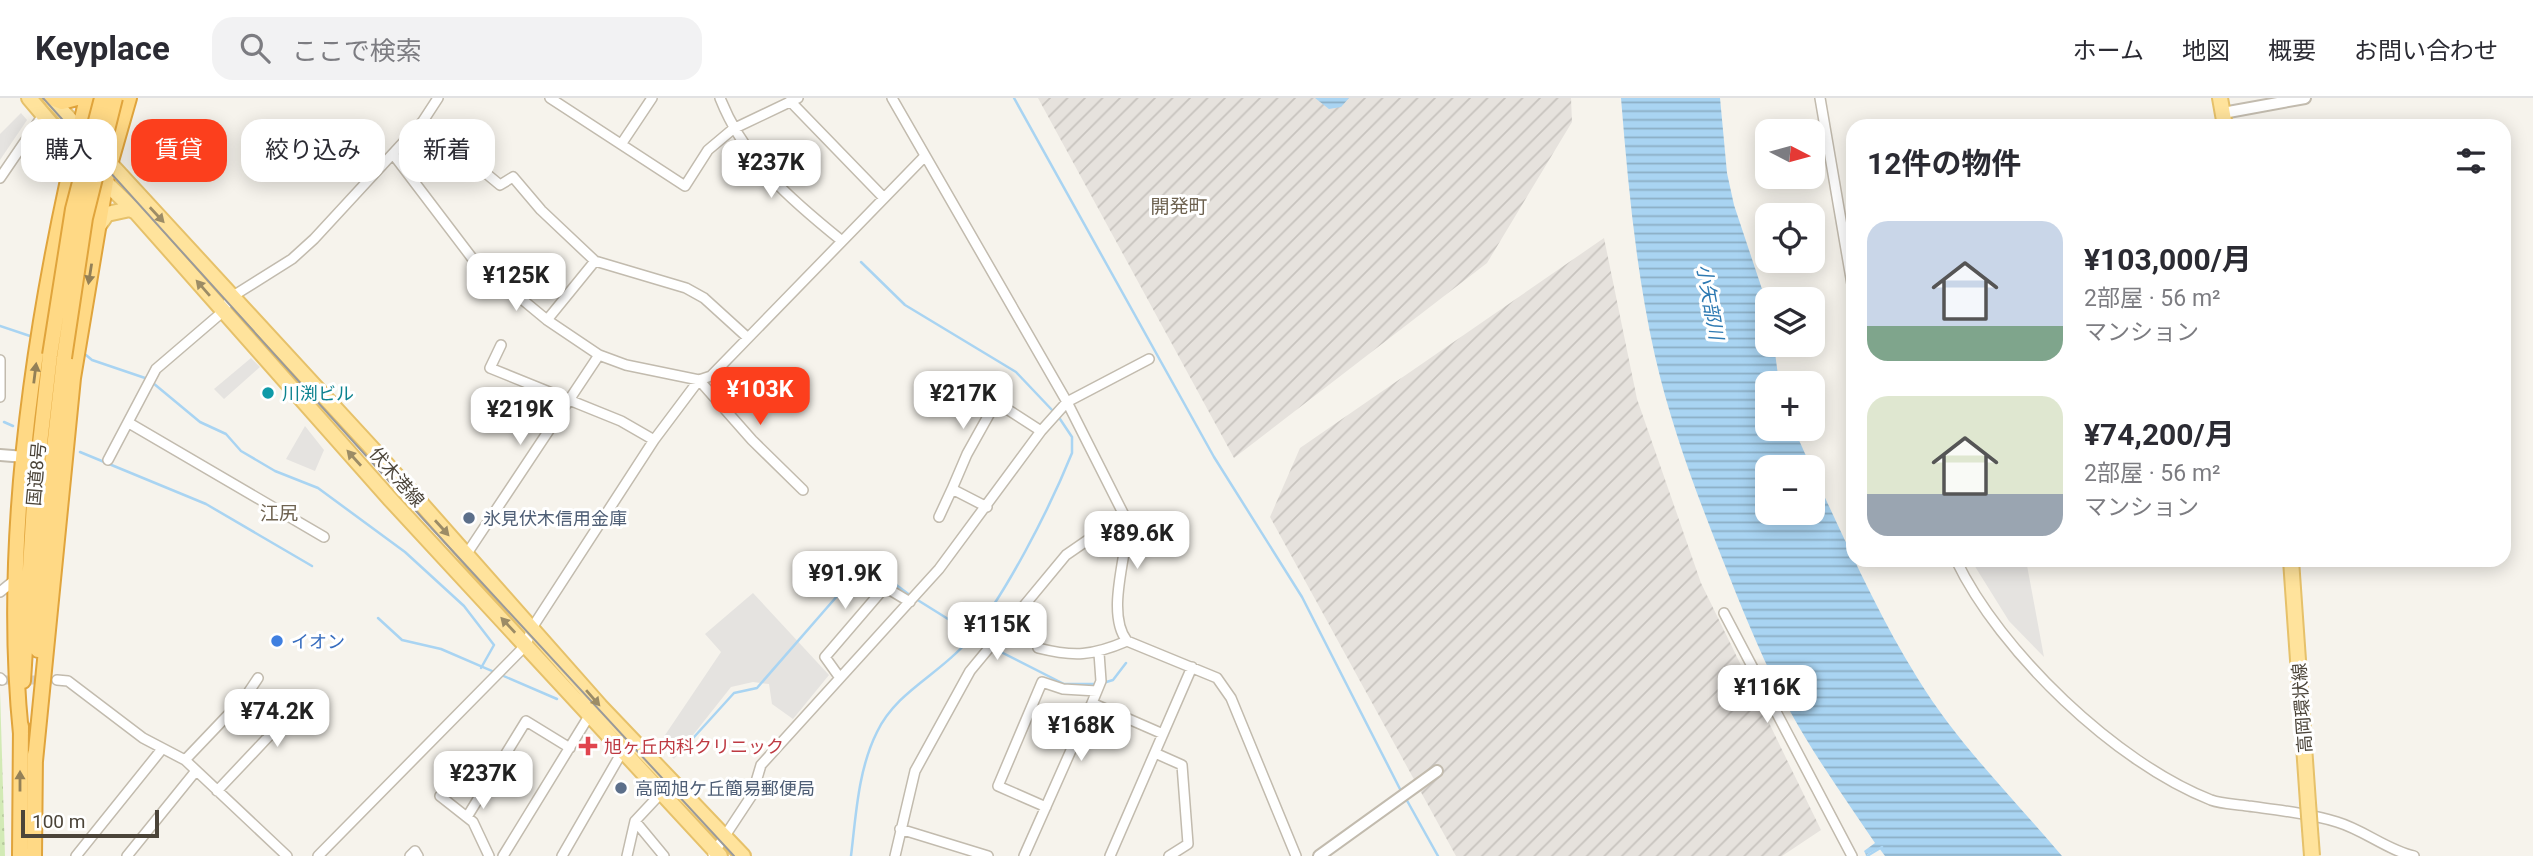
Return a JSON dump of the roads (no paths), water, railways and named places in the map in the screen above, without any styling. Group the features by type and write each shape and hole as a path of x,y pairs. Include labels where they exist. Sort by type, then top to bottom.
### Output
{"highway":[{"path":"51,98 61,102 77,98"},
{"path":"82,119 87,98"},
{"name":"国道8号","path":"20,853 21,734 28,572 57,356 73,209 102,98"},
{"name":"国道8号","path":"34,849 43,557 57,356 85,218 114,98"},
{"path":"117,140 129,98"},
{"path":"21,734 13,662 25,457 38,343 68,182"},
{"path":"35,761 73,378 106,183"}],"main road":[{"name":"伏木港線","path":"29,98 46,119"},
{"name":"伏木港線","path":"51,98 70,119"},
{"path":"2220,98 2224,119"},
{"name":"伏木港線","path":"117,172 233,296 600,706 674,780 743,856"},
{"name":"伏木港線","path":"106,183 136,212 589,716 662,792 715,854"},
{"path":"97,228 107,214 130,209 136,212"},
{"name":"高岡環状線","path":"2291,567 2312,856"}],"street":[{"path":"424,119 438,98"},
{"path":"550,98 685,186 708,150 733,129 794,100 884,198"},
{"path":"622,143 653,98"},
{"path":"720,98 733,129 758,165 792,201 842,240"},
{"path":"892,98 1067,402 1124,515 1127,536 1117,615 1119,632 1127,641 1217,678 1231,698 1296,856"},
{"path":"1820,98 1846,249"},
{"path":"2228,119 2305,98"},
{"path":"0,177 43,115"},
{"path":"108,460 149,379 222,310 233,296 292,259 399,147"},
{"path":"393,154 472,258 547,320 599,355 626,365 699,380 710,376 925,156"},
{"path":"495,181 500,185 513,177 541,210 595,261 686,288 704,298 748,338"},
{"path":"547,320 595,261"},
{"path":"501,345 490,368 621,421 654,440"},
{"path":"466,555 599,355"},
{"path":"715,854 752,795 761,765 939,569 1041,431 1067,402 1149,359"},
{"path":"0,360 0,397"},
{"path":"317,856 526,646 532,628 654,440 699,380"},
{"path":"699,380 752,440 803,490"},
{"path":"939,517 967,454 996,402 1041,431"},
{"path":"129,423 324,537"},
{"path":"0,455 25,457"},
{"path":"952,489 986,507"},
{"path":"895,856 915,771 970,671 1066,555 1124,515"},
{"path":"1961,567 2018,651 2044,680 2100,733 2171,782 2214,801 2338,822 2414,856"},
{"path":"0,593 16,579"},
{"path":"841,678 825,657 886,587 910,602"},
{"path":"1724,613 1852,856"},
{"path":"1038,648 1069,656 1099,653 1127,641"},
{"path":"1024,856 1101,681 1099,653"},
{"path":"1110,856 1192,667"},
{"path":"185,760 238,706 258,678"},
{"path":"57,680 68,681 162,749 185,760 287,856"},
{"path":"1046,807 998,786 1042,682 1063,688 1097,691"},
{"path":"1092,703 1163,734"},
{"path":"217,791 270,735 238,706"},
{"path":"503,856 589,716"},
{"path":"467,817 526,721 570,748"},
{"path":"76,856 162,749"},
{"path":"562,856 622,752"},
{"path":"1155,753 1182,765 1188,844 1169,856"},
{"path":"1319,856 1437,771"},
{"path":"127,856 195,772"},
{"path":"627,856 635,821 674,780"},
{"path":"440,796 473,822 489,856"},
{"path":"635,821 664,856"},
{"path":"900,829 988,856"},
{"path":"410,856 415,851 418,856"}],"water":[{"path":"1315,98 1349,98 1341,107 1329,109"},
{"name":"小矢部川","path":"1621,98 1720,98 1727,173 1734,205 1761,287 1755,287 1755,357 1776,357 1777,371 1755,371 1755,441 1799,441 1806,455 1755,455 1755,525 1825,525 1825,498 1846,542 1846,567 1858,567 1903,654 1933,703 1968,748 2062,856 1885,856 1879,848 1866,855 1864,851 1875,843 1831,779 1791,713 1772,676 1722,558 1676,433 1661,382 1638,260"}],"waterway":[{"path":"1014,98 1214,457 1302,597 1401,791"},
{"path":"861,262 905,305 1016,372 1053,411"},
{"path":"0,326 30,336"},
{"path":"86,355 92,360 148,379"},
{"path":"153,383 200,422 226,434 241,451 275,471 318,488 405,552 464,606 494,645 481,668"},
{"path":"851,856 862,777 877,732 895,706 955,654 981,624 1011,577 1051,500 1072,453 1072,437 1058,416"},
{"path":"4,422 13,426"},
{"path":"80,452 206,504 312,566"},
{"path":"685,747 734,693 757,688 838,595 870,575 887,578 911,596"},
{"path":"916,599 988,644"},
{"path":"378,618 402,640 441,649 557,699"},
{"path":"993,648 1064,684 1097,684"},
{"path":"1103,683 1113,680 1126,663"},
{"path":"1405,797 1438,856"},
{"path":"1867,856 1882,847"}],"tunnel":[{"path":"2,680 57,680"}],"tram line":[{"path":"43,98 425,521 734,856"}],"place":[{"name":"川渕ビル","path":"268,393"},
{"name":"氷見伏木信用金庫","path":"469,518"},
{"name":"イオン","path":"277,641"},
{"name":"旭ヶ丘内科クリニック","path":"588,746"},
{"name":"高岡旭ケ丘簡易郵便局","path":"621,788"}],"district":[{"name":"開発町","path":"1179,206"},
{"name":"江尻","path":"279,513"}]}
